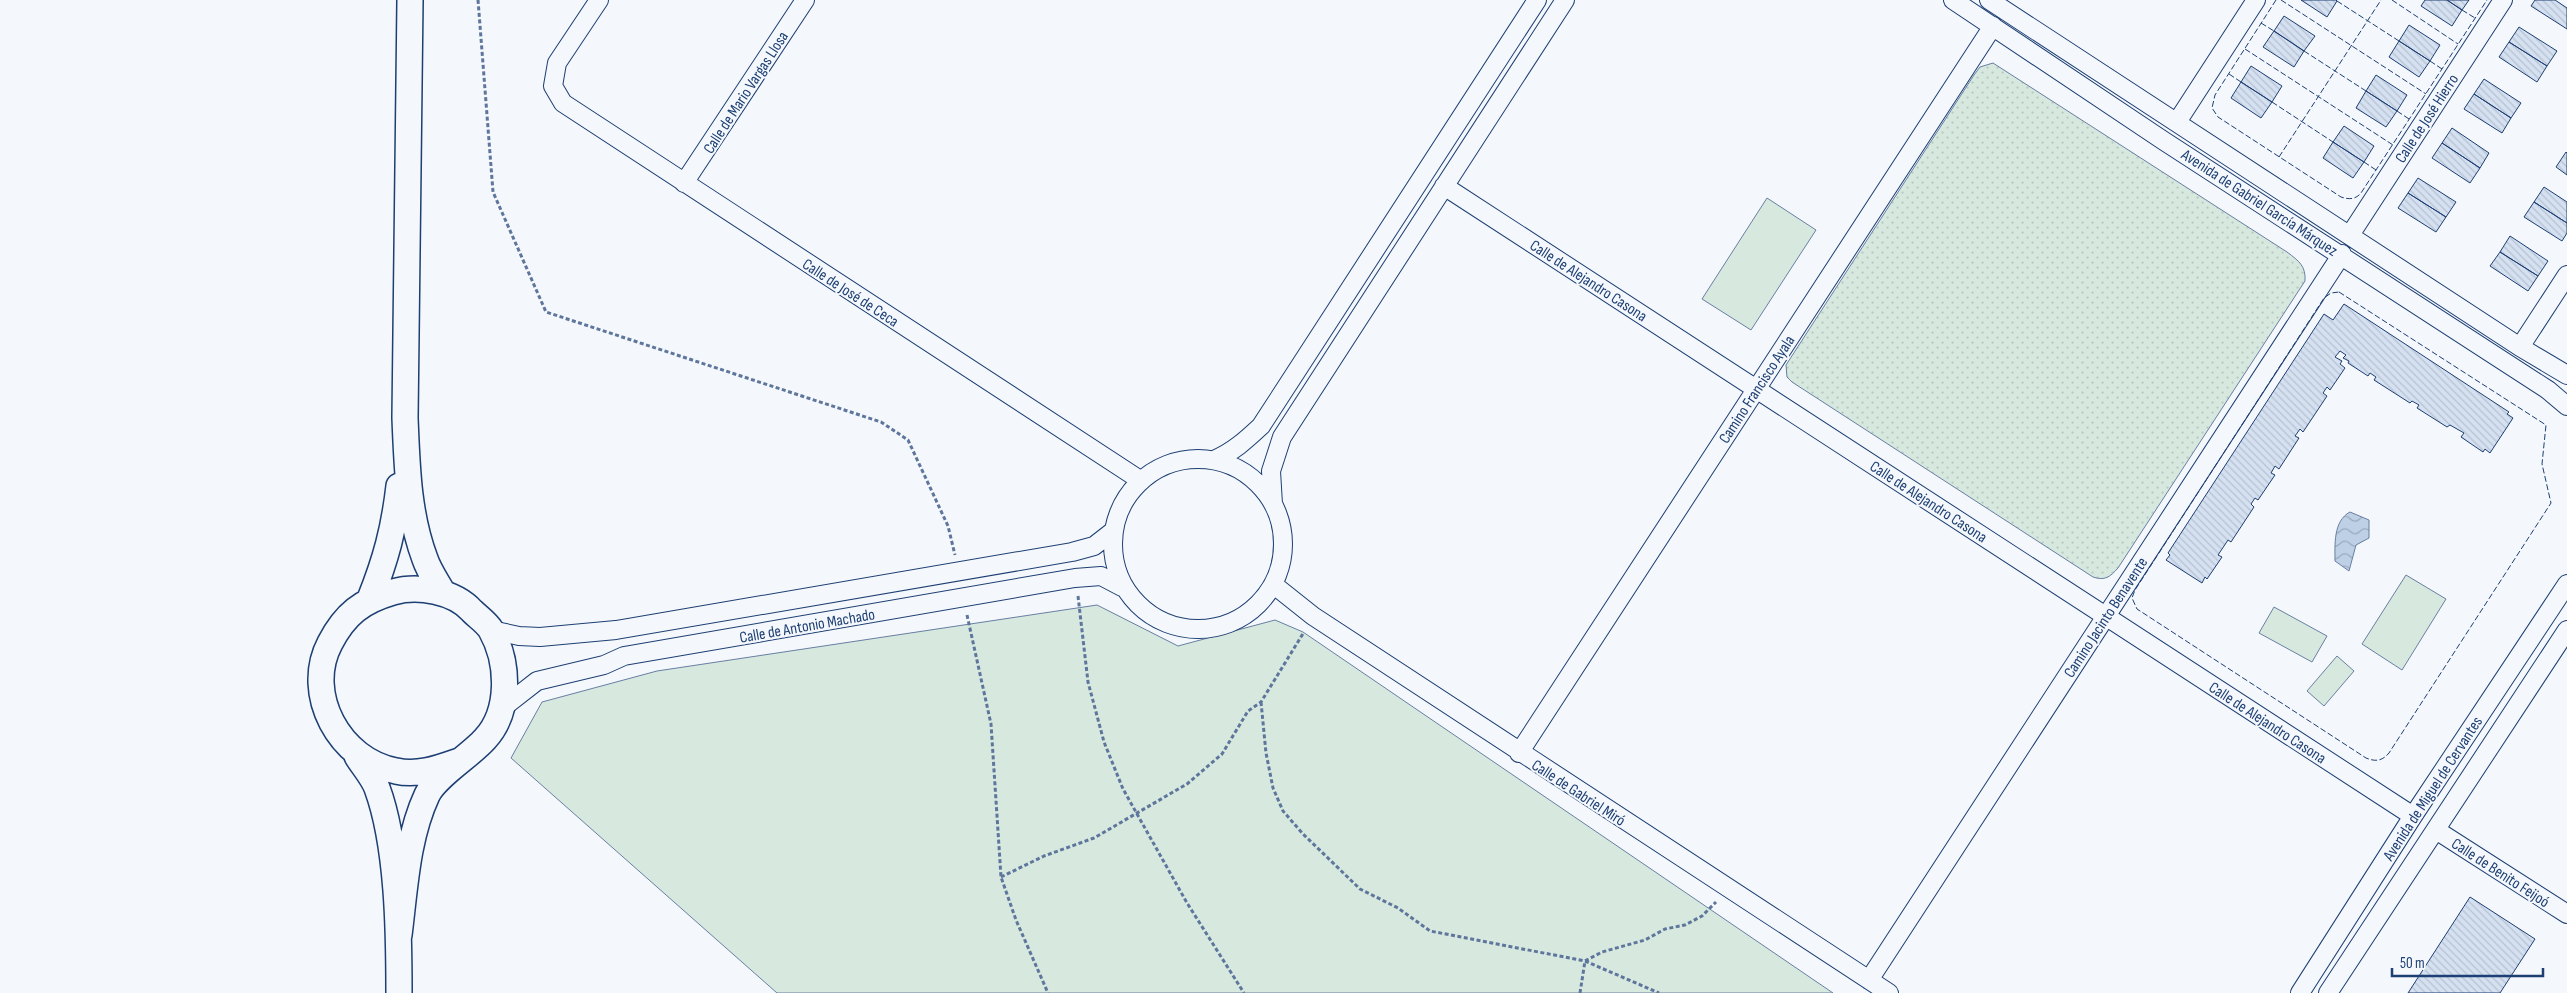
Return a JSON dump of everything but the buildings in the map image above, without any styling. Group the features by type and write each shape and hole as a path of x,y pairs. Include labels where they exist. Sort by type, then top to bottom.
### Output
{"main road":[{"path":"410,0 405,418 407,472 413,518 425,561 443,593"},
{"path":"370,599 385,560 395,525 405,418"},
{"path":"399,935 410,847 418,817 428,793 459,761 486,738 502,709 505,668 490,630 468,606 443,593 408,588 370,599 340,623 324,654 322,695 332,726 354,752 377,786 385,815 399,935 399,993"},
{"path":"354,752 376,765 397,772 430,772 459,761"}],"street":[{"name":"Calle de José de Ceca","path":"600,0 557,63 553,86 563,103 1140,480"},
{"name":"Calle de Mario Vargas Llosa","path":"684,183 805,0"},
{"path":"1214,460 1227,454 1245,441 1261,426 1537,0"},
{"path":"1273,504 1271,471 1282,436 1565,0"},
{"name":"Avenida de Gabriel García Márquez","path":"1953,0 2164,141 2342,254 2548,390 2567,406"},
{"path":"2177,122 2256,0"},
{"name":"Calle de José Hierro","path":"2350,236 2503,0"},
{"name":"Avenida de Gabriel García Márquez","path":"2000,3 2350,236 2520,347 2567,375"},
{"name":"Camino Francisco Ayala","path":"1519,752 1993,26"},
{"name":"Calle de Alejandro Casona","path":"1444,186 2414,816"},
{"name":"Camino Jacinto Benavente","path":"1869,980 2342,254"},
{"path":"2520,347 2567,275"},
{"path":"1194,458 1214,460 1241,470 1264,489 1281,523 1284,553 1274,585 1252,611 1220,627 1191,630 1159,621 1143,611 1122,587 1114,567 1112,532 1117,514 1140,480 1159,467 1194,458"},
{"name":"Calle de Antonio Machado","path":"490,630 519,636 540,637 616,630 1072,552 1094,546 1112,532"},
{"name":"Calle de Antonio Machado","path":"502,709 536,681 604,665 624,656 1075,578 1101,576 1122,587"},
{"name":"Avenida de Miguel de Cervantes","path":"2300,993 2567,584"},
{"name":"Calle de Gabriel Miró","path":"1274,585 1313,616 1889,993"},
{"name":"Avenida de Miguel de Cervantes","path":"2328,993 2567,630"},
{"name":"Calle de Benito Feijoó","path":"2436,830 2567,914"}],"path":[{"path":"478,0 493,192 546,312 881,422 908,440 948,526 958,572"},
{"path":"1075,578 1088,682 1104,742 1123,790 1187,902 1244,993"},
{"path":"963,598 991,724 1002,877 1016,920 1048,993"},
{"path":"1002,877 1044,856 1094,838 1187,784 1222,754 1248,711 1261,702 1313,616"},
{"path":"1261,702 1266,753 1274,788 1283,811 1303,834 1360,889 1398,908 1430,931 1584,961 1659,993"},
{"path":"1584,961 1602,952 1645,940 1665,929 1685,924 1702,916 1717,901"},
{"path":"1580,993 1584,961"}],"shaded area":[{"path":"1993,63 2287,252 2298,261 2304,271 2305,281 2118,568 2110,576 2104,578 2093,577 1787,377 1786,365 1974,75 1980,67"},
{"path":"1767,198 1816,230 1751,330 1702,299"},
{"path":"2406,575 2446,599 2402,670 2362,644"},
{"path":"1097,605 1178,646 1275,620 1303,632 1833,993 777,993 511,758 542,702 657,671"},
{"path":"2274,607 2327,636 2312,662 2259,633"},
{"path":"2337,656 2354,671 2324,706 2307,691"}],"water":[{"path":"2350,512 2369,520 2369,538 2356,545 2349,571 2335,561 2335,548 2336,534 2340,521"}],"fence":[{"path":"2276,0 2215,95 2212,108 2218,117 2341,197 2350,199 2357,197 2361,193 2487,0"},
{"path":"2281,0 2426,94"},
{"path":"2279,157 2381,0"},
{"path":"2392,0 2458,44"},
{"path":"2337,1 2399,41"},
{"path":"2462,10 2475,18"},
{"path":"2261,23 2274,31"},
{"path":"2245,49 2393,145"},
{"path":"2304,51 2366,91"},
{"path":"2430,61 2442,69"},
{"path":"2229,74 2241,82"},
{"path":"2272,102 2333,142"},
{"path":"2397,111 2409,119"},
{"path":"2364,162 2376,170"},
{"path":"2339,292 2546,425 2542,464 2551,503 2389,753 2384,758 2376,760 2366,758 2137,609 2132,598 2135,590 2324,298 2331,293 2339,292"}]}
